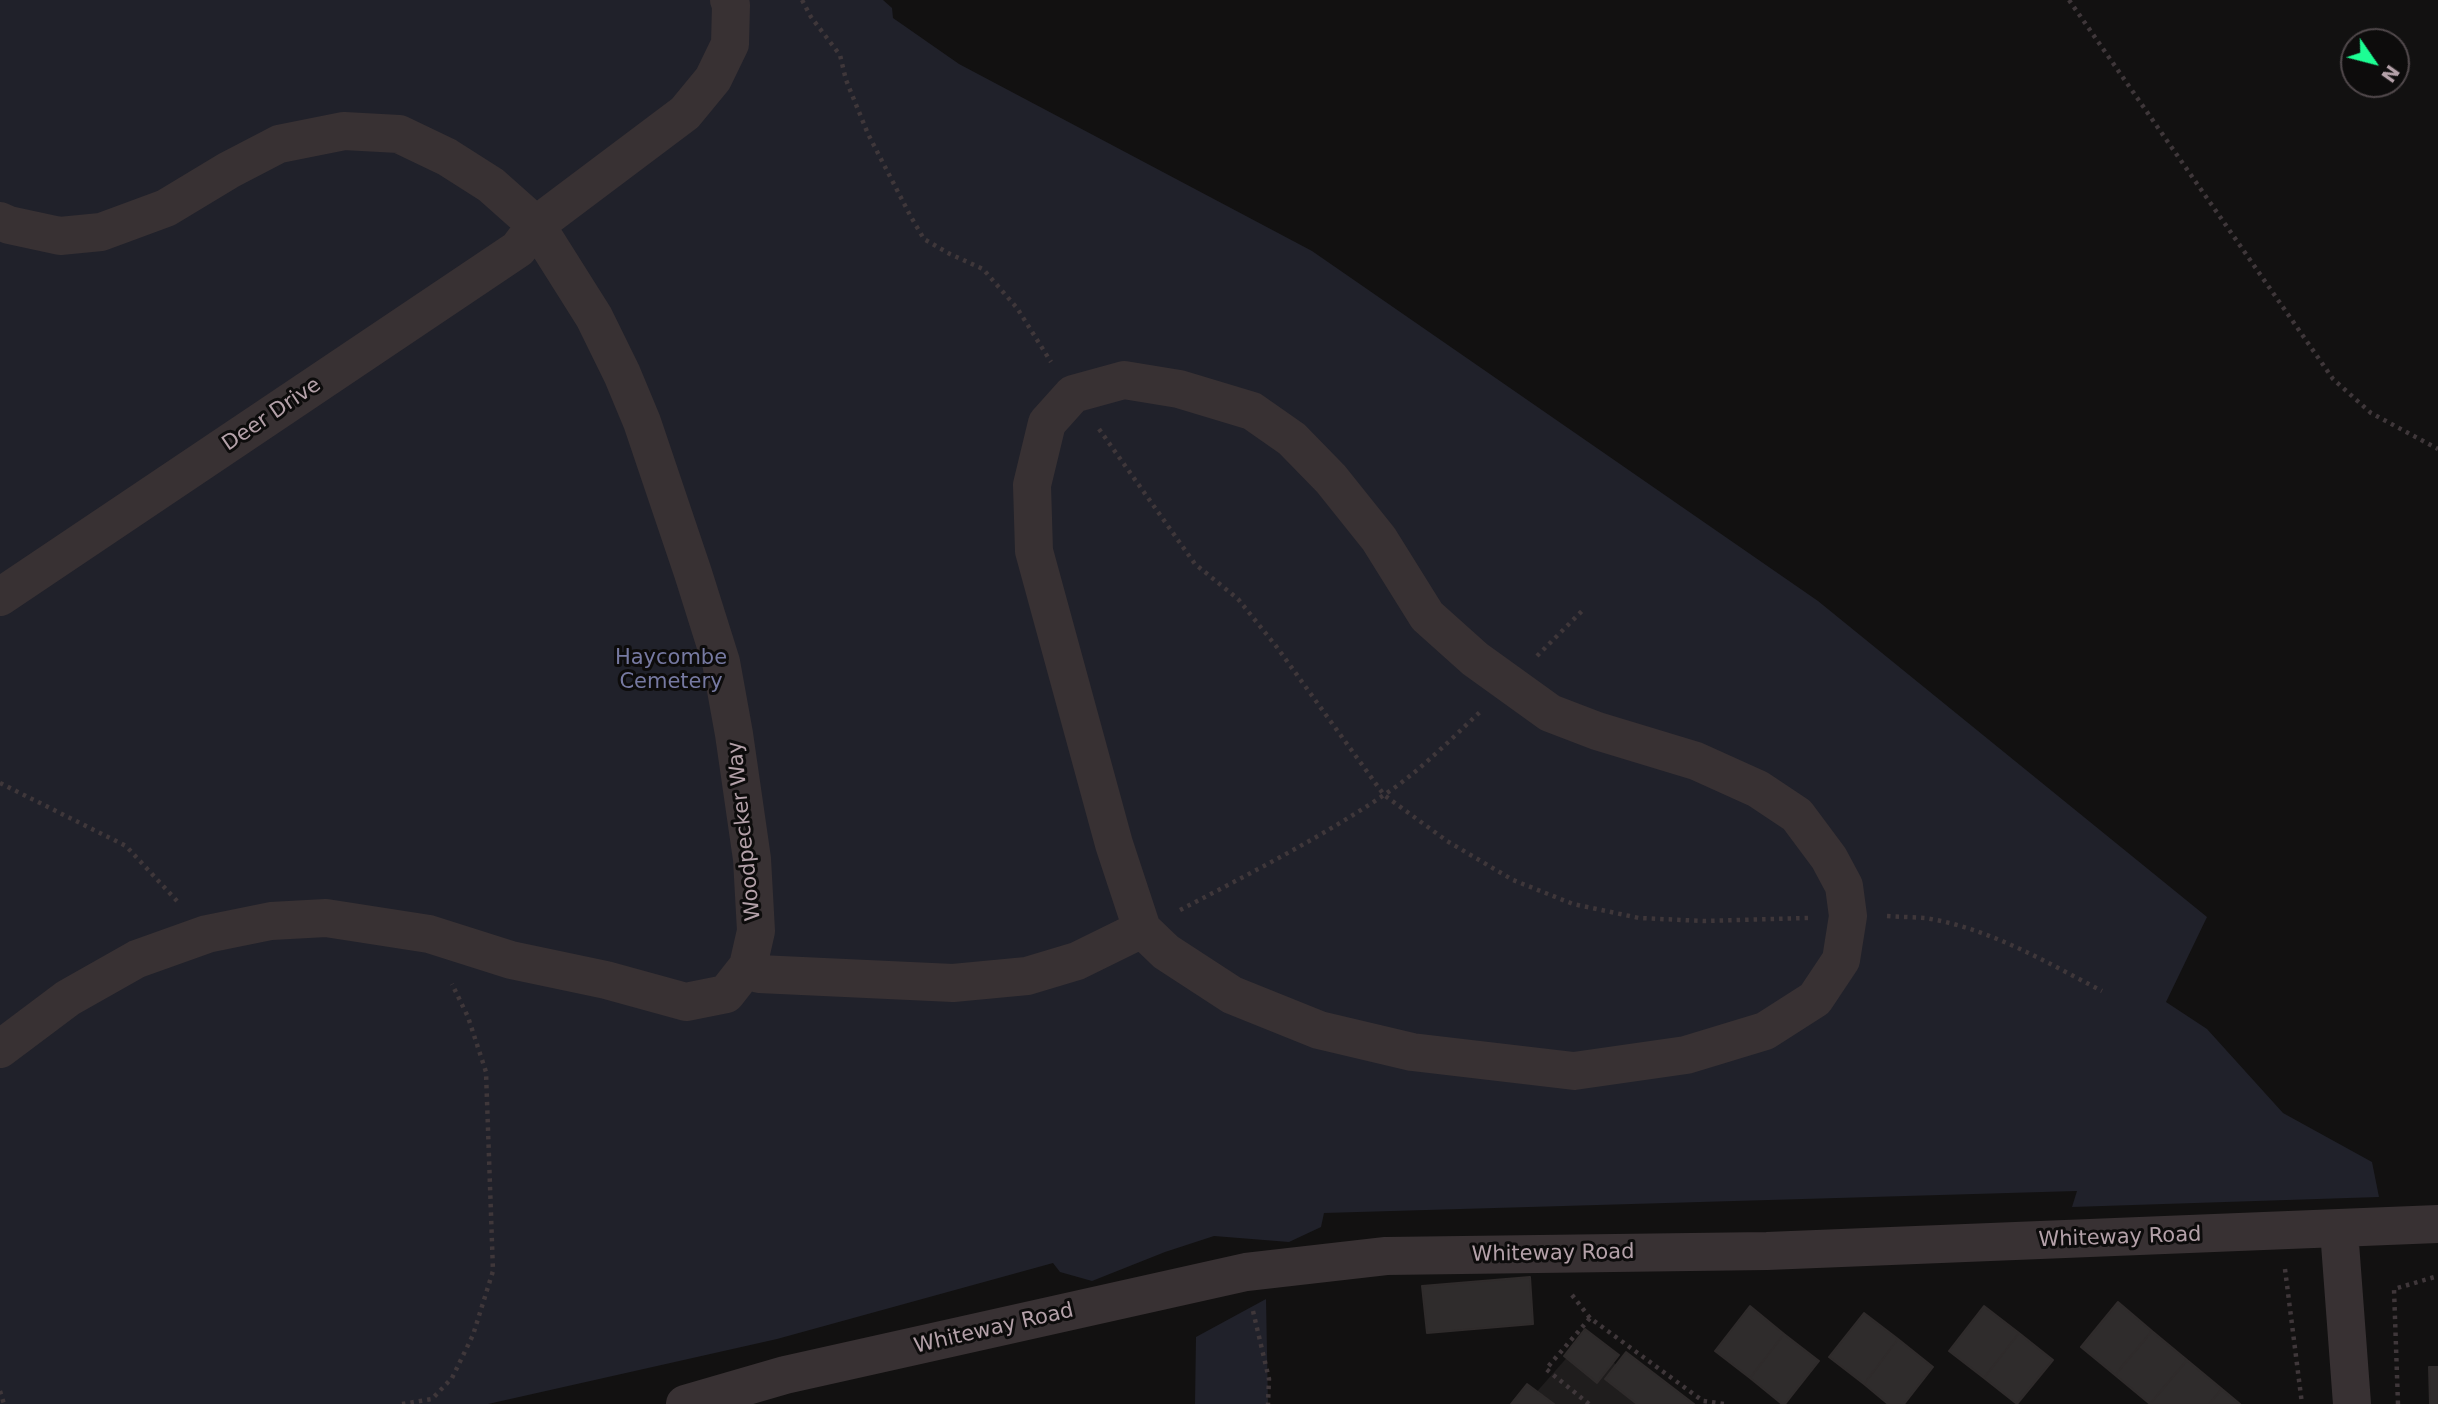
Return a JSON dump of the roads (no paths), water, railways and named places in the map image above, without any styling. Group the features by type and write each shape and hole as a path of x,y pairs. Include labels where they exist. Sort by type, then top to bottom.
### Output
{"street":[{"name":"Deer Drive","path":"0,597 518,249 536,225 685,113 713,79 730,44 729,0"},
{"name":"Woodpecker Way","path":"0,221 60,236 101,232 166,208 279,144 344,131 399,134 447,157 491,185 536,225 594,317 642,422 721,662 752,859 757,931 748,966 726,993 686,1002 606,980 511,960 429,934 326,918 271,921 207,934 137,959 68,998 0,1049"},
{"path":"1124,380 1180,389 1252,411 1292,439 1331,479 1379,538 1427,616 1475,659 1550,713 1597,731 1696,761 1758,789 1797,815 1829,858 1844,886 1848,916 1840,960 1815,999 1765,1031 1686,1055 1574,1071 1412,1052 1319,1030 1232,995 1166,952 1142,929 1114,845 1034,551 1032,485 1047,424 1073,394 1124,380"},
{"path":"748,966 759,974 953,983 1027,976 1077,961 1142,929"},
{"name":"Whiteway Road","path":"685,1404 785,1375 1246,1272 1386,1256 1767,1251 2438,1224"},
{"path":"2339,1230 2352,1404"}],"park label":[{"name":"Haycombe Cemetery","path":"671,671"}]}
